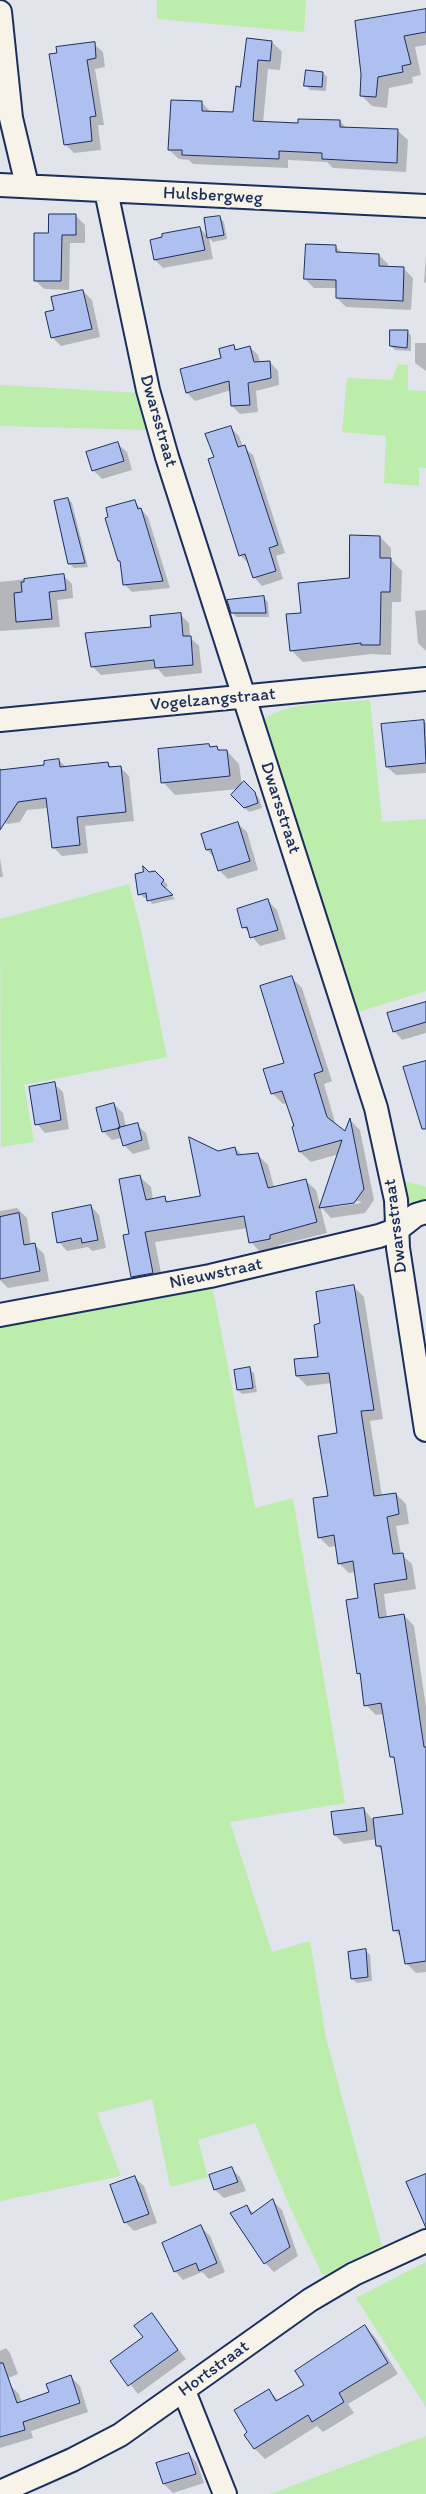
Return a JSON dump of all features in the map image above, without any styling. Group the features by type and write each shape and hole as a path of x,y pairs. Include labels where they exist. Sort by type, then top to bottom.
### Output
{"street":[{"path":"0,12 11,118 27,185"},
{"name":"Hulsbergweg","path":"0,185 426,206"},
{"name":"Dwarsstraat","path":"106,191 148,390 376,1108 396,1200 398,1248 426,1430"},
{"name":"Vogelzangstraat","path":"0,720 426,679"},
{"name":"Nieuwstraat","path":"0,1315 210,1276 379,1236 398,1229 416,1215 426,1212"},
{"name":"Hortstraat","path":"0,2492 72,2460 120,2435 310,2300 354,2274 426,2241"},
{"path":"184,2391 225,2494"}],"green space":[{"path":"157,0 306,0 304,32 157,19"},
{"path":"398,364 408,365 408,390 426,391 426,468 419,467 419,486 384,483 386,436 342,432 347,378 392,380"},
{"path":"0,385 141,393 150,430 0,426"},
{"path":"370,700 382,822 426,819 426,991 352,1014 263,721 272,714 297,706"},
{"path":"129,884 140,926 167,1057 24,1085 34,1142 1,1147 0,919"},
{"path":"401,1180 426,1187 426,1205 414,1205 407,1201"},
{"path":"212,1284 255,1508 293,1498 345,1803 230,1822 272,1952 310,1941 326,2038 382,2246 323,2276 289,2205 255,2123 198,2140 208,2177 170,2187 152,2099 97,2113 121,2176 0,2201 0,1325"},
{"path":"426,2262 426,2407 356,2298"},
{"path":"426,2436 426,2494 270,2494"}],"building":[{"path":"426,9 426,32 404,36 411,64 402,66 403,72 378,77 376,97 360,96 361,74 355,21"},
{"path":"247,38 272,41 270,61 258,60 253,121 298,123 298,119 340,120 340,127 398,129 397,163 322,159 322,153 279,151 279,159 182,155 182,150 168,150 171,100 202,101 202,111 233,112 236,86 240,87"},
{"path":"95,42 96,58 87,60 96,116 90,117 92,141 64,145 49,54 57,53 56,47"},
{"path":"306,70 323,72 322,87 304,86"},
{"path":"49,214 76,214 76,235 62,235 61,281 34,281 34,233 48,233"},
{"path":"220,216 224,235 207,238 204,218"},
{"path":"200,227 205,250 154,260 150,240 162,237 162,234"},
{"path":"306,244 336,245 336,252 379,254 379,266 404,267 403,301 336,298 336,280 304,279"},
{"path":"83,290 92,329 51,338 45,312 54,310 51,297"},
{"path":"390,330 408,330 407,348 390,346"},
{"path":"234,345 235,350 250,346 254,362 270,361 271,378 248,383 250,405 231,406 229,381 186,393 180,369 221,358 219,349"},
{"path":"231,426 238,447 245,445 278,545 269,548 276,571 253,578 245,554 239,556 208,459 214,457 205,434"},
{"path":"118,442 124,461 92,471 86,452"},
{"path":"68,498 85,563 68,564 54,501"},
{"path":"135,500 138,509 141,508 163,581 123,585 120,561 118,561 105,518 108,517 106,508"},
{"path":"350,535 380,536 380,558 391,558 390,592 381,592 380,645 361,645 361,643 290,651 286,614 301,613 298,583 349,578"},
{"path":"64,574 66,590 49,592 52,619 16,622 14,593 22,592 21,582 24,582 24,579"},
{"path":"264,596 266,613 231,613 227,600"},
{"path":"181,613 183,636 191,636 193,665 155,668 154,660 91,667 85,633 151,627 150,616"},
{"path":"424,720 426,763 386,767 381,724"},
{"path":"209,744 210,747 217,746 218,750 227,750 230,776 161,783 158,749"},
{"path":"59,759 60,767 108,762 109,767 121,766 126,812 77,817 80,845 52,848 46,798 18,802 0,830 0,770 44,765 44,761"},
{"path":"244,781 255,792 258,803 244,808 231,795"},
{"path":"238,822 250,861 218,871 211,849 206,850 201,834"},
{"path":"143,866 149,872 155,871 164,880 161,884 173,895 147,901 146,893 138,895 135,874 143,872"},
{"path":"268,899 278,930 250,938 247,927 242,928 237,909"},
{"path":"292,976 323,1071 314,1074 327,1117 345,1131 350,1118 364,1189 354,1203 319,1208 342,1140 299,1152 292,1127 294,1126 282,1091 271,1094 263,1069 284,1063 260,986"},
{"path":"426,1002 426,1022 393,1032 387,1013"},
{"path":"426,1061 426,1129 422,1129 403,1067"},
{"path":"55,1082 61,1120 35,1125 29,1087"},
{"path":"114,1103 120,1128 102,1132 96,1108"},
{"path":"138,1123 142,1140 123,1146 118,1128"},
{"path":"189,1137 218,1151 235,1147 237,1155 258,1153 268,1188 306,1179 317,1222 270,1235 270,1239 249,1243 244,1216 145,1232 153,1273 131,1277 123,1235 129,1234 119,1179 140,1175 146,1200 165,1196 166,1202 200,1196"},
{"path":"91,1205 98,1240 82,1243 81,1238 57,1243 52,1213"},
{"path":"19,1213 24,1245 35,1243 40,1271 0,1279 0,1217"},
{"path":"354,1285 374,1410 361,1411 374,1496 396,1493 399,1514 387,1517 393,1554 403,1553 407,1579 374,1584 379,1618 404,1614 424,1747 426,1747 426,1961 405,1964 399,1930 393,1931 381,1846 376,1846 373,1818 403,1814 394,1757 390,1757 381,1703 364,1706 360,1673 357,1674 346,1600 358,1598 353,1561 338,1564 334,1535 318,1538 313,1498 328,1496 318,1436 337,1433 329,1373 296,1376 294,1359 318,1357 314,1325 320,1323 316,1292"},
{"path":"250,1367 253,1388 237,1390 234,1370"},
{"path":"364,1808 367,1831 334,1835 331,1812"},
{"path":"366,1949 368,1977 351,1979 348,1952"},
{"path":"232,2167 238,2182 214,2190 209,2175"},
{"path":"426,2174 426,2228 406,2182"},
{"path":"135,2176 149,2214 124,2223 110,2185"},
{"path":"273,2199 290,2247 264,2264 230,2213 247,2205 251,2214"},
{"path":"201,2225 217,2263 199,2271 196,2263 174,2272 162,2243"},
{"path":"152,2313 178,2350 128,2386 110,2361 143,2337 134,2326"},
{"path":"365,2325 388,2363 339,2393 344,2402 312,2422 308,2415 254,2449 244,2435 247,2432 234,2410 269,2389 276,2401 304,2385 295,2371"},
{"path":"0,2363 3,2363 17,2403 49,2392 46,2384 71,2375 80,2403 23,2422 25,2430 0,2437"},
{"path":"189,2453 196,2474 163,2484 156,2463"}]}
